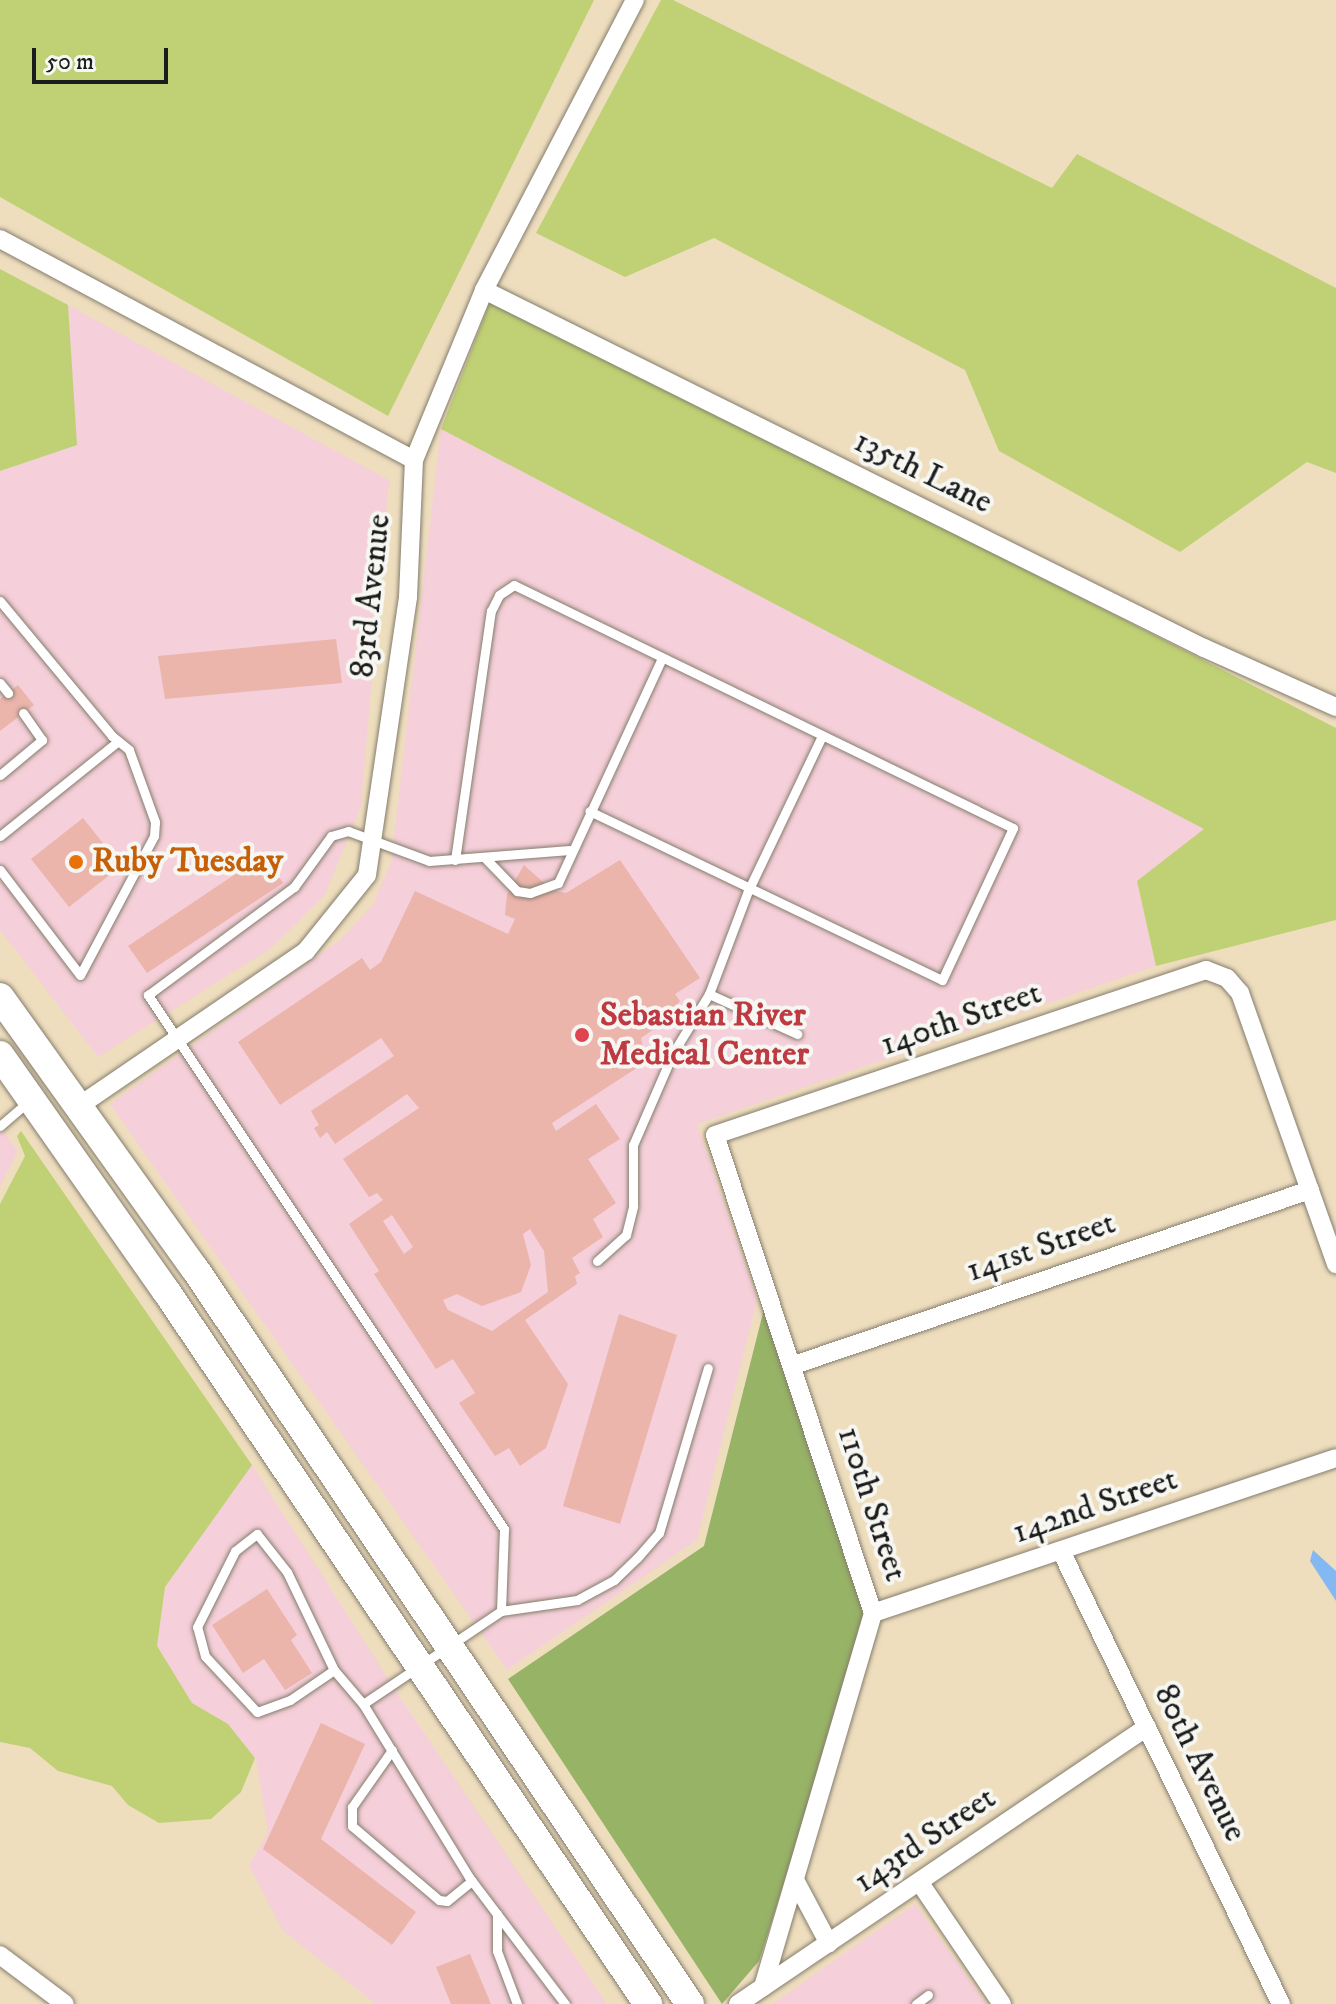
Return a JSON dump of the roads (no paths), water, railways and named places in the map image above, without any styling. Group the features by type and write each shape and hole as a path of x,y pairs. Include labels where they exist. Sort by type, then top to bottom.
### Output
{"main road":[{"path":"0,997 79,1106 690,2004"},
{"path":"0,1055 648,2004"},
{"path":"28,1092 56,1104 79,1106"}],"street":[{"name":"83rd Avenue","path":"79,1106 306,951 367,875 408,597 414,460 484,290 635,0"},
{"path":"0,239 414,460"},
{"name":"135th Lane","path":"484,290 1204,648 1336,707"},
{"name":"140th Street","path":"715,1135 1206,970 1227,978 1240,993 1310,1190"},
{"name":"110th Street","path":"715,1135 794,1365 873,1613 763,1987"},
{"path":"1310,1190 1336,1264"},
{"name":"141st Street","path":"794,1365 1310,1190"},
{"name":"142nd Street","path":"873,1613 1336,1458"},
{"name":"80th Avenue","path":"1061,1551 1281,2004"},
{"name":"143rd Street","path":"744,2002 1147,1727"},
{"path":"795,1880 829,1944"},
{"path":"920,1883 1002,2004"},
{"path":"0,1955 65,2004"}],"lane":[{"path":"455,860 480,673 499,595 514,585 1013,828 942,980 748,891 589,811"},
{"path":"0,601 4,615 129,750 155,822 154,836 80,975 0,870"},
{"path":"486,859 502,880 530,893 558,883 570,850 662,658"},
{"path":"0,683 8,693"},
{"path":"0,775 42,740 23,713"},
{"path":"597,1261 626,1235 633,1206 633,1145 673,1053 709,994 748,891 822,736"},
{"path":"0,836 118,741"},
{"path":"501,1611 504,1529 179,1037 148,995 155,986 294,887 331,836 348,831 429,861 486,859 570,850"},
{"path":"709,994 797,1034"},
{"path":"0,1126 28,1092"},
{"path":"363,1704 501,1611 543,1609 577,1600 614,1580 659,1533 708,1368"},
{"path":"334,1670 290,1700 257,1712 205,1656 197,1627 235,1551 257,1534 287,1572 334,1670 363,1704 472,1881 565,2004"},
{"path":"392,1750 352,1807 352,1826 439,1900 447,1901 472,1881"},
{"path":"497,1914 497,1951 517,2004"},
{"path":"916,2004 928,1995"}],"water":[{"path":"1313,1550 1336,1571 1336,1601 1310,1561"}],"place":[{"name":"Ruby Tuesday","path":"76,862"},
{"name":"Sebastian River Medical Center","path":"582,1035"}]}
